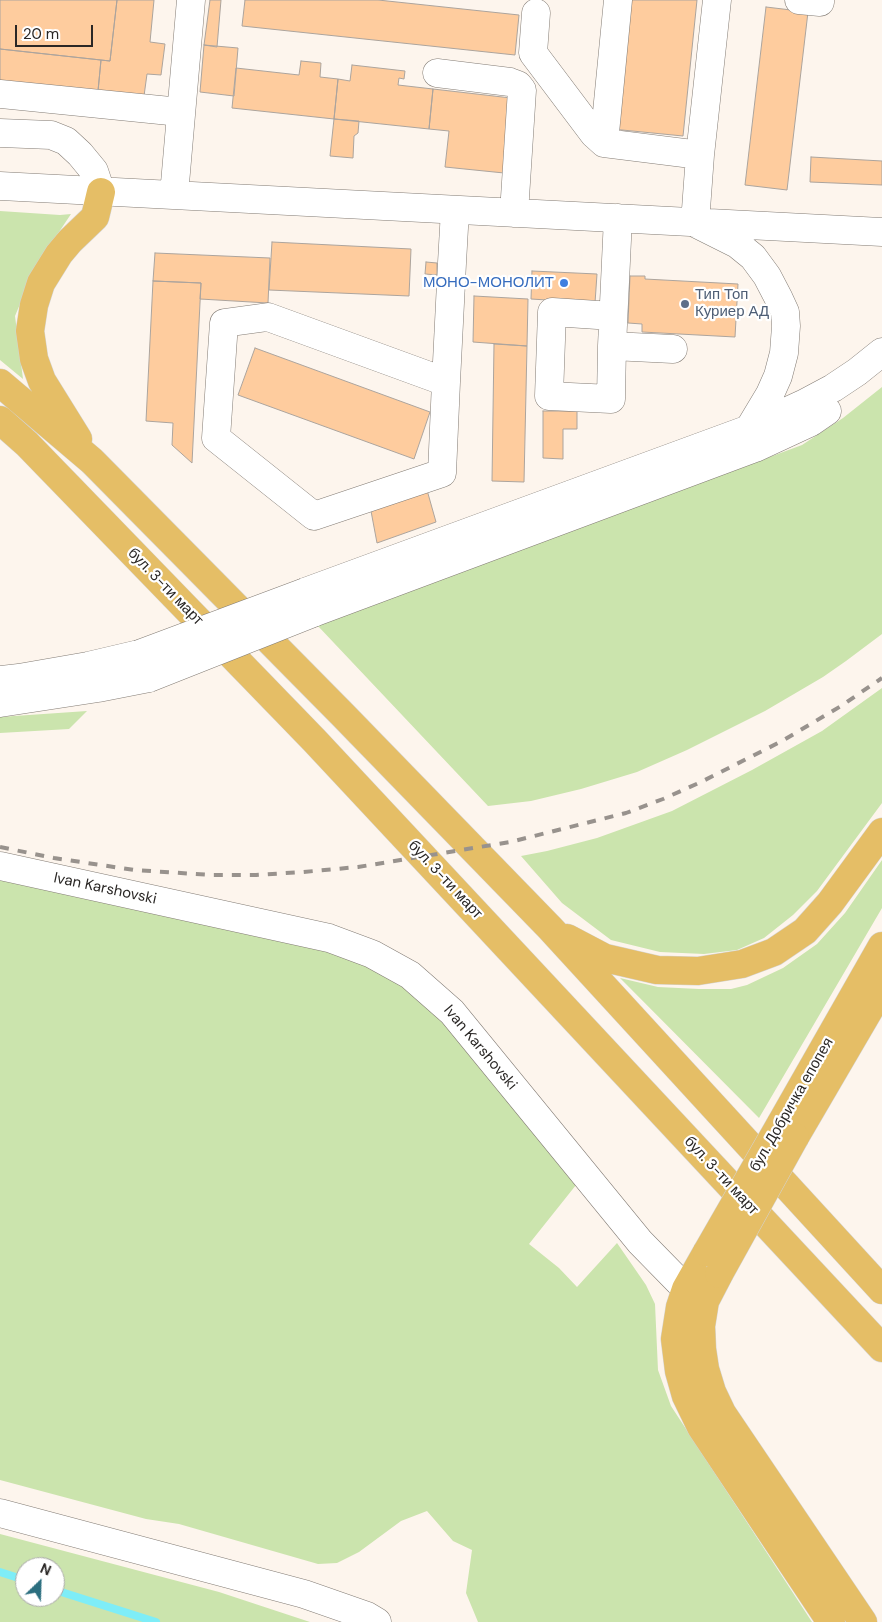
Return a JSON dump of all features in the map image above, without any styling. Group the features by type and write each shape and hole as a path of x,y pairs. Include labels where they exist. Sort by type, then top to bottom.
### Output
{"main road":[{"path":"92,462 42,381 34,359 30,331 34,305 41,283 59,254 95,217 101,192"},
{"path":"0,383 92,462 341,713 550,928 882,1290"},
{"name":"бул. 3-ти март","path":"0,420 27,444 314,740 882,1348"},
{"path":"550,928 605,958 657,970 698,971 742,964 774,952 805,931 830,903 882,832"},
{"name":"бул. Добричка епопея","path":"696,1295 788,1131 882,946"},
{"name":"бул. Добричка епопея","path":"788,1131 882,988"},
{"path":"831,1622 701,1427 686,1396 679,1371 675,1339 680,1308 696,1295 705,1369 712,1392 722,1412 863,1622"}],"street":[{"path":"174,196 191,0"},
{"path":"604,143 618,0"},
{"path":"696,223 700,155 716,0"},
{"path":"799,0 820,2 820,0"},
{"path":"536,13 532,53 594,134 604,143 700,155"},
{"path":"437,74 510,82 518,85 522,90 514,213"},
{"path":"0,94 180,112"},
{"path":"0,134 51,135 66,141 94,171 101,192"},
{"path":"0,186 882,232"},
{"path":"446,382 268,316 224,323 216,438 314,516 442,473 455,210"},
{"path":"613,316 552,312 550,396 611,400 618,218"},
{"path":"696,223 737,244 753,258 767,276 785,312 784,353 778,376 749,430"},
{"path":"612,346 673,349"},
{"path":"0,703 98,688 144,666 749,430 833,388 882,352"},
{"path":"309,603 755,448 811,422 838,405 882,369"},
{"path":"0,680 88,666 144,666"},
{"name":"Ivan Karshovski","path":"0,866 329,938 372,954 410,975 452,1012 640,1242 696,1295"},
{"path":"0,1513 304,1594 367,1616 377,1622"}],"green space":[{"path":"0,211 71,214 35,268 15,316 23,379 0,360"},
{"path":"882,387 882,634 823,677 765,711 687,750 637,772 581,789 531,801 488,806 317,625 802,445 843,418"},
{"path":"882,688 882,803 817,891 793,915 764,938 737,950 704,954 660,952 611,940 562,903 521,856 597,838 672,811 822,731"},
{"path":"87,711 69,729 0,733 0,717"},
{"path":"882,860 882,908 759,1118 620,978 658,987 731,989 747,985 783,968 817,944 845,913"},
{"path":"0,878 325,947 405,983 445,1019 576,1185 529,1244 559,1268 577,1287 617,1243 646,1285 655,1304 658,1370 671,1406 812,1622 478,1622 466,1593 472,1550 453,1541 427,1511 401,1521 359,1552 337,1563 318,1564 179,1524 146,1519 0,1480"},
{"path":"0,1534 219,1592 310,1622 0,1622"}],"building":[{"path":"0,0 117,0 110,61 0,49"},
{"path":"117,0 154,0 150,42 165,44 161,75 147,74 144,96 98,91 101,60 110,61"},
{"path":"210,0 221,0 217,47 204,45"},
{"path":"245,0 378,0 519,15 515,55 242,26"},
{"path":"625,0 697,0 683,136 612,129"},
{"path":"766,7 808,12 787,190 745,185"},
{"path":"204,45 238,48 234,96 200,92"},
{"path":"0,49 101,60 98,91 0,81"},
{"path":"301,61 321,63 320,77 338,79 334,119 232,108 236,68 299,75"},
{"path":"352,65 405,71 404,79 399,78 398,85 433,89 429,129 334,119 338,79 350,81"},
{"path":"433,89 511,98 504,173 445,167 449,131 429,129"},
{"path":"334,119 359,121 358,133 354,136 353,158 330,156"},
{"path":"811,157 882,161 882,185 810,182"},
{"path":"272,242 411,249 409,296 269,290"},
{"path":"155,253 270,258 268,303 200,299 201,283 153,281"},
{"path":"426,262 437,263 437,275 425,274"},
{"path":"532,271 597,274 595,303 531,299"},
{"path":"630,276 645,276 645,279 738,284 735,337 642,332 642,324 628,323"},
{"path":"153,281 201,283 192,463 172,445 173,423 146,421"},
{"path":"474,296 528,299 527,346 473,342"},
{"path":"494,344 527,346 524,482 492,481"},
{"path":"255,348 430,412 414,459 238,395"},
{"path":"543,411 577,411 577,429 563,429 563,459 543,458"},
{"path":"427,490 436,522 377,543 371,511"}],"waterway":[{"path":"0,1572 15,1577"},
{"path":"65,1593 156,1622"}],"railway":[{"path":"0,847 54,858 134,870 211,875 256,875 358,867 510,842 626,813 663,799 782,741 841,706 882,678"}],"place":[{"name":"МОНО-МОНОЛИТ","path":"564,283"},
{"name":"Тип Топ Куриер АД","path":"685,304"}]}
